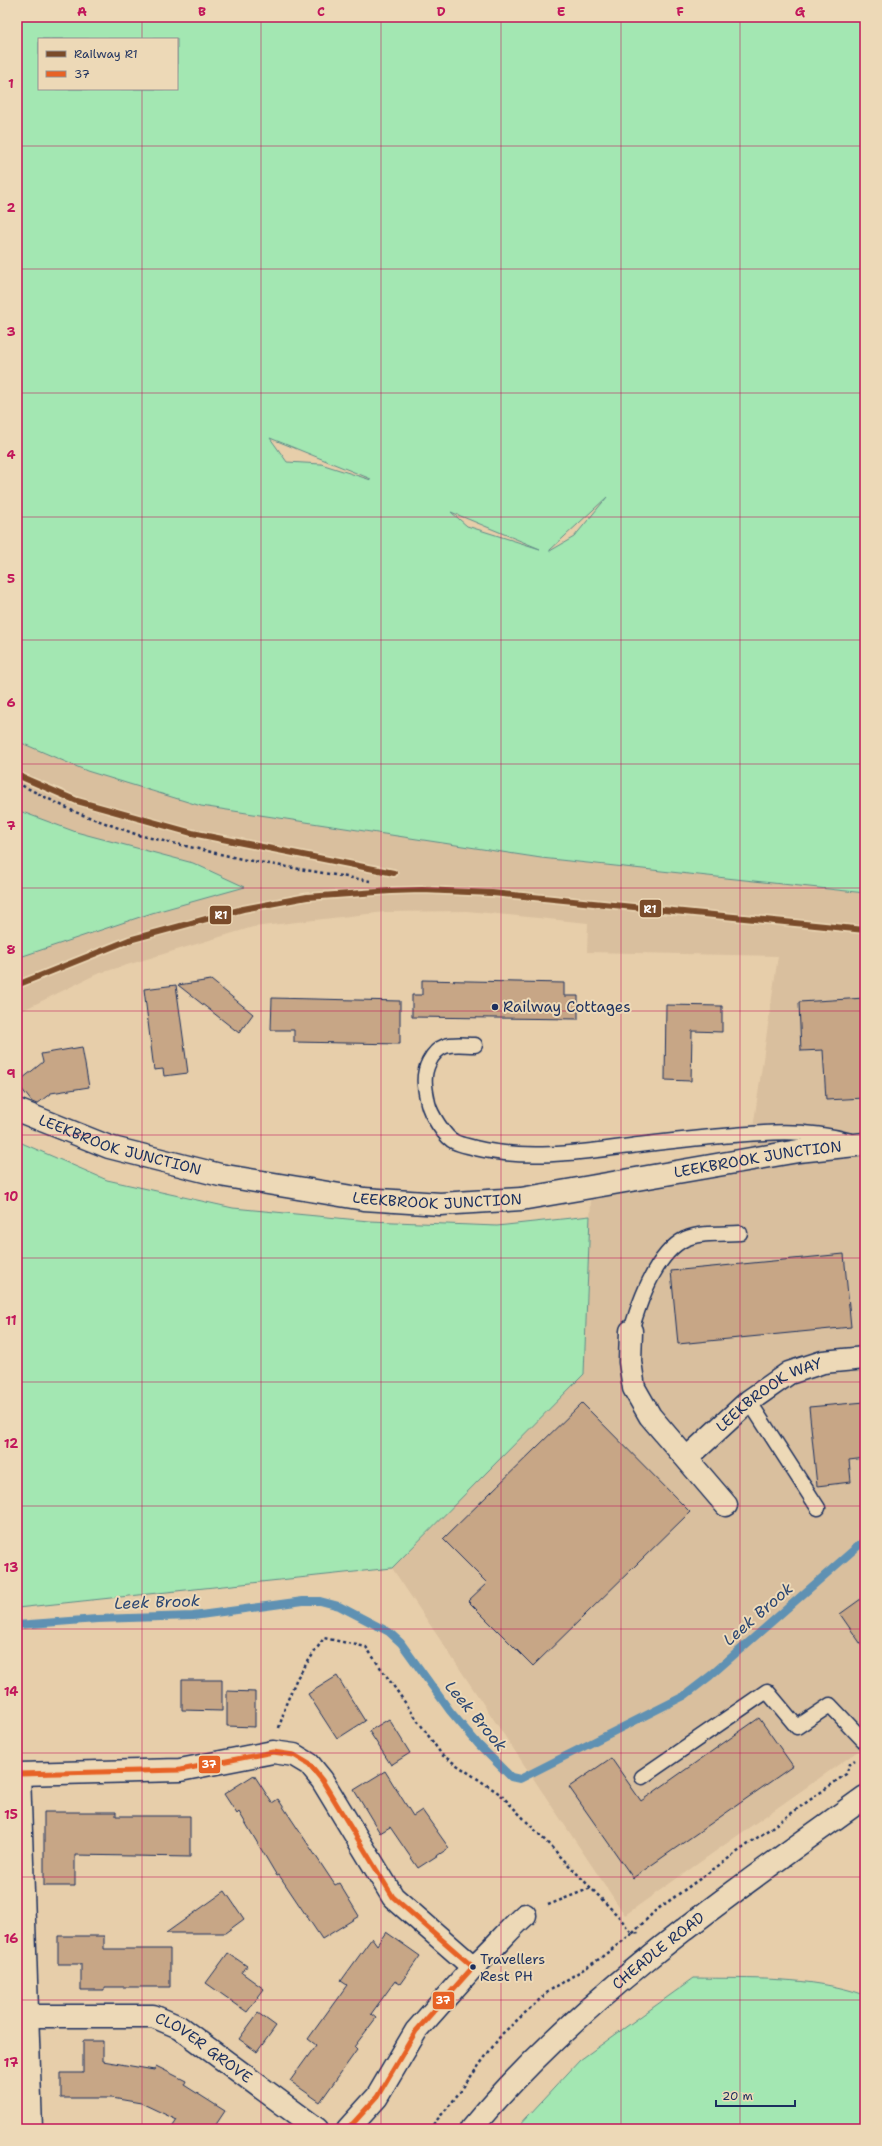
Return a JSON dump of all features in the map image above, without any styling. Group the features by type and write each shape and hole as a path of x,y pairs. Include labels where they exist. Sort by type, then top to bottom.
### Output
{"main road":[{"name":"LEEKBROOK JUNCTION","path":"17,1110 108,1147 220,1175 364,1199 440,1204 521,1199 798,1151 863,1144"},
{"path":"631,1331 630,1362 634,1388 650,1416 726,1505"},
{"name":"LEEKBROOK WAY","path":"687,1458 749,1401 789,1373 823,1362 865,1358"},
{"path":"31,2129 22,2016 18,1774 180,1770 273,1752 294,1755 309,1764 322,1780 392,1897 473,1967"},
{"name":"CHEADLE ROAD","path":"471,2129 499,2096 594,2003 685,1927 865,1797"},
{"path":"348,2129 377,2097 416,2031 473,1967 489,1953 507,1931 525,1914"},
{"name":"CLOVER GROVE","path":"22,2016 153,2016 179,2027 317,2129"}],"lane":[{"path":"475,1045 445,1045 438,1047 425,1069 424,1080 430,1109 442,1131 453,1142 497,1153 532,1155 598,1150 704,1137 765,1132 806,1132 829,1135 863,1144"},
{"path":"631,1331 638,1305 654,1272 670,1251 684,1240 701,1235 740,1233"},
{"path":"749,1401 818,1508"},
{"path":"642,1777 767,1691 796,1727 830,1705 865,1742"}],"path":[{"path":"17,783 75,812 138,835 246,860 370,881"},
{"path":"273,1752 286,1704 296,1678 324,1638 366,1647 442,1755 500,1794 620,1918 632,1934"},
{"path":"429,2129 450,2105 502,2034 549,1991 594,1962 632,1934 655,1911 846,1774 850,1764 860,1757"},
{"path":"525,1914 590,1888"},
{"path":"632,1934 647,1932"}],"shaded area":[{"path":"17,741 87,771 201,806 541,858 865,893 865,1746 625,1915 392,1568 584,1374 592,1173 750,1149 778,956 587,952 588,923 467,911 385,912 253,927 97,974 17,1013"}],"green space":[{"path":"17,17 865,17 865,893 541,858 201,806 87,771 17,741","holes":["270,438 371,479 371,480 321,464 287,462","607,497 574,537 550,551 550,550","451,512 540,549 467,526"]},
{"path":"17,810 76,832 193,863 245,887 152,913 17,958"},
{"path":"17,1141 107,1180 233,1208 369,1221 497,1226 590,1216 584,1374 392,1568 17,1608"},
{"path":"694,1978 780,1980 823,1984 865,1995 865,2129 516,2129 580,2060"}],"building":[{"path":"211,980 253,1014 239,1033 178,985"},
{"name":"Railway Cottages","path":"422,980 564,983 564,996 578,996 578,1019 412,1017 412,995 422,995"},
{"path":"176,985 188,1073 164,1076 163,1069 154,1070 144,989"},
{"path":"272,998 400,1001 400,1044 294,1042 294,1030 271,1030"},
{"path":"865,998 865,1098 826,1100 823,1050 801,1051 799,1002"},
{"path":"666,1005 722,1006 722,1032 692,1031 691,1081 665,1080"},
{"path":"82,1047 89,1087 51,1093 37,1104 32,1102 17,1083 43,1062 41,1054"},
{"path":"844,1254 851,1327 678,1344 671,1271"},
{"path":"865,1402 865,1458 849,1460 851,1482 817,1486 809,1407"},
{"path":"582,1403 690,1512 533,1666 468,1601 487,1583 443,1539"},
{"path":"865,1596 865,1650 840,1614"},
{"path":"337,1676 365,1721 337,1739 308,1694"},
{"path":"182,1680 222,1680 222,1711 182,1710"},
{"path":"227,1691 255,1692 255,1727 227,1726"},
{"path":"759,1718 793,1766 633,1878 569,1787 611,1758 641,1801"},
{"path":"389,1719 410,1753 391,1765 369,1731"},
{"path":"385,1771 413,1816 422,1810 449,1848 418,1868 390,1827 380,1833 354,1790"},
{"path":"254,1775 272,1803 278,1799 335,1885 339,1883 359,1916 322,1939 279,1875 277,1876 239,1812 237,1814 224,1794"},
{"path":"44,1812 116,1812 116,1816 190,1816 190,1857 75,1855 75,1886 44,1886"},
{"path":"225,1891 244,1919 225,1933 166,1933"},
{"path":"386,1932 420,1956 400,1984 395,1981 371,2014 376,2018 354,2047 357,2050 320,2102 290,2081 316,2045 308,2039 347,1985 341,1981 372,1938 377,1945"},
{"path":"58,1936 104,1936 104,1949 170,1949 170,1987 104,1987 104,1990 81,1990 81,1964 58,1964"},
{"path":"228,1953 247,1966 242,1973 264,1989 247,2012 206,1983"},
{"path":"258,2013 276,2026 257,2052 239,2039"},
{"path":"83,2041 103,2041 103,2061 154,2070 156,2066 186,2081 184,2085 225,2111 213,2129 171,2129 177,2120 141,2103 112,2098 61,2098 61,2073 83,2073"}],"waterway":[{"name":"Leek Brook","path":"17,1625 97,1619 193,1616 303,1601 320,1601 339,1606 389,1632 401,1643 450,1711 479,1745 511,1777 520,1779 684,1696 710,1676 865,1540"}],"rail line":[{"name":"R1","path":"17,775 77,801 192,833 394,873"},
{"name":"R1","path":"17,985 129,940 243,909 307,897 391,891 422,890 492,893 865,930"}],"transit line":[{"name":"37","path":"19,1774 180,1770 273,1752 294,1755 309,1764 322,1780 393,1897 473,1967 416,2031 377,2097 348,2129"}],"place":[{"name":"Railway Cottages","path":"495,1007"},
{"name":"Travellers Rest PH","path":"473,1967"}]}
